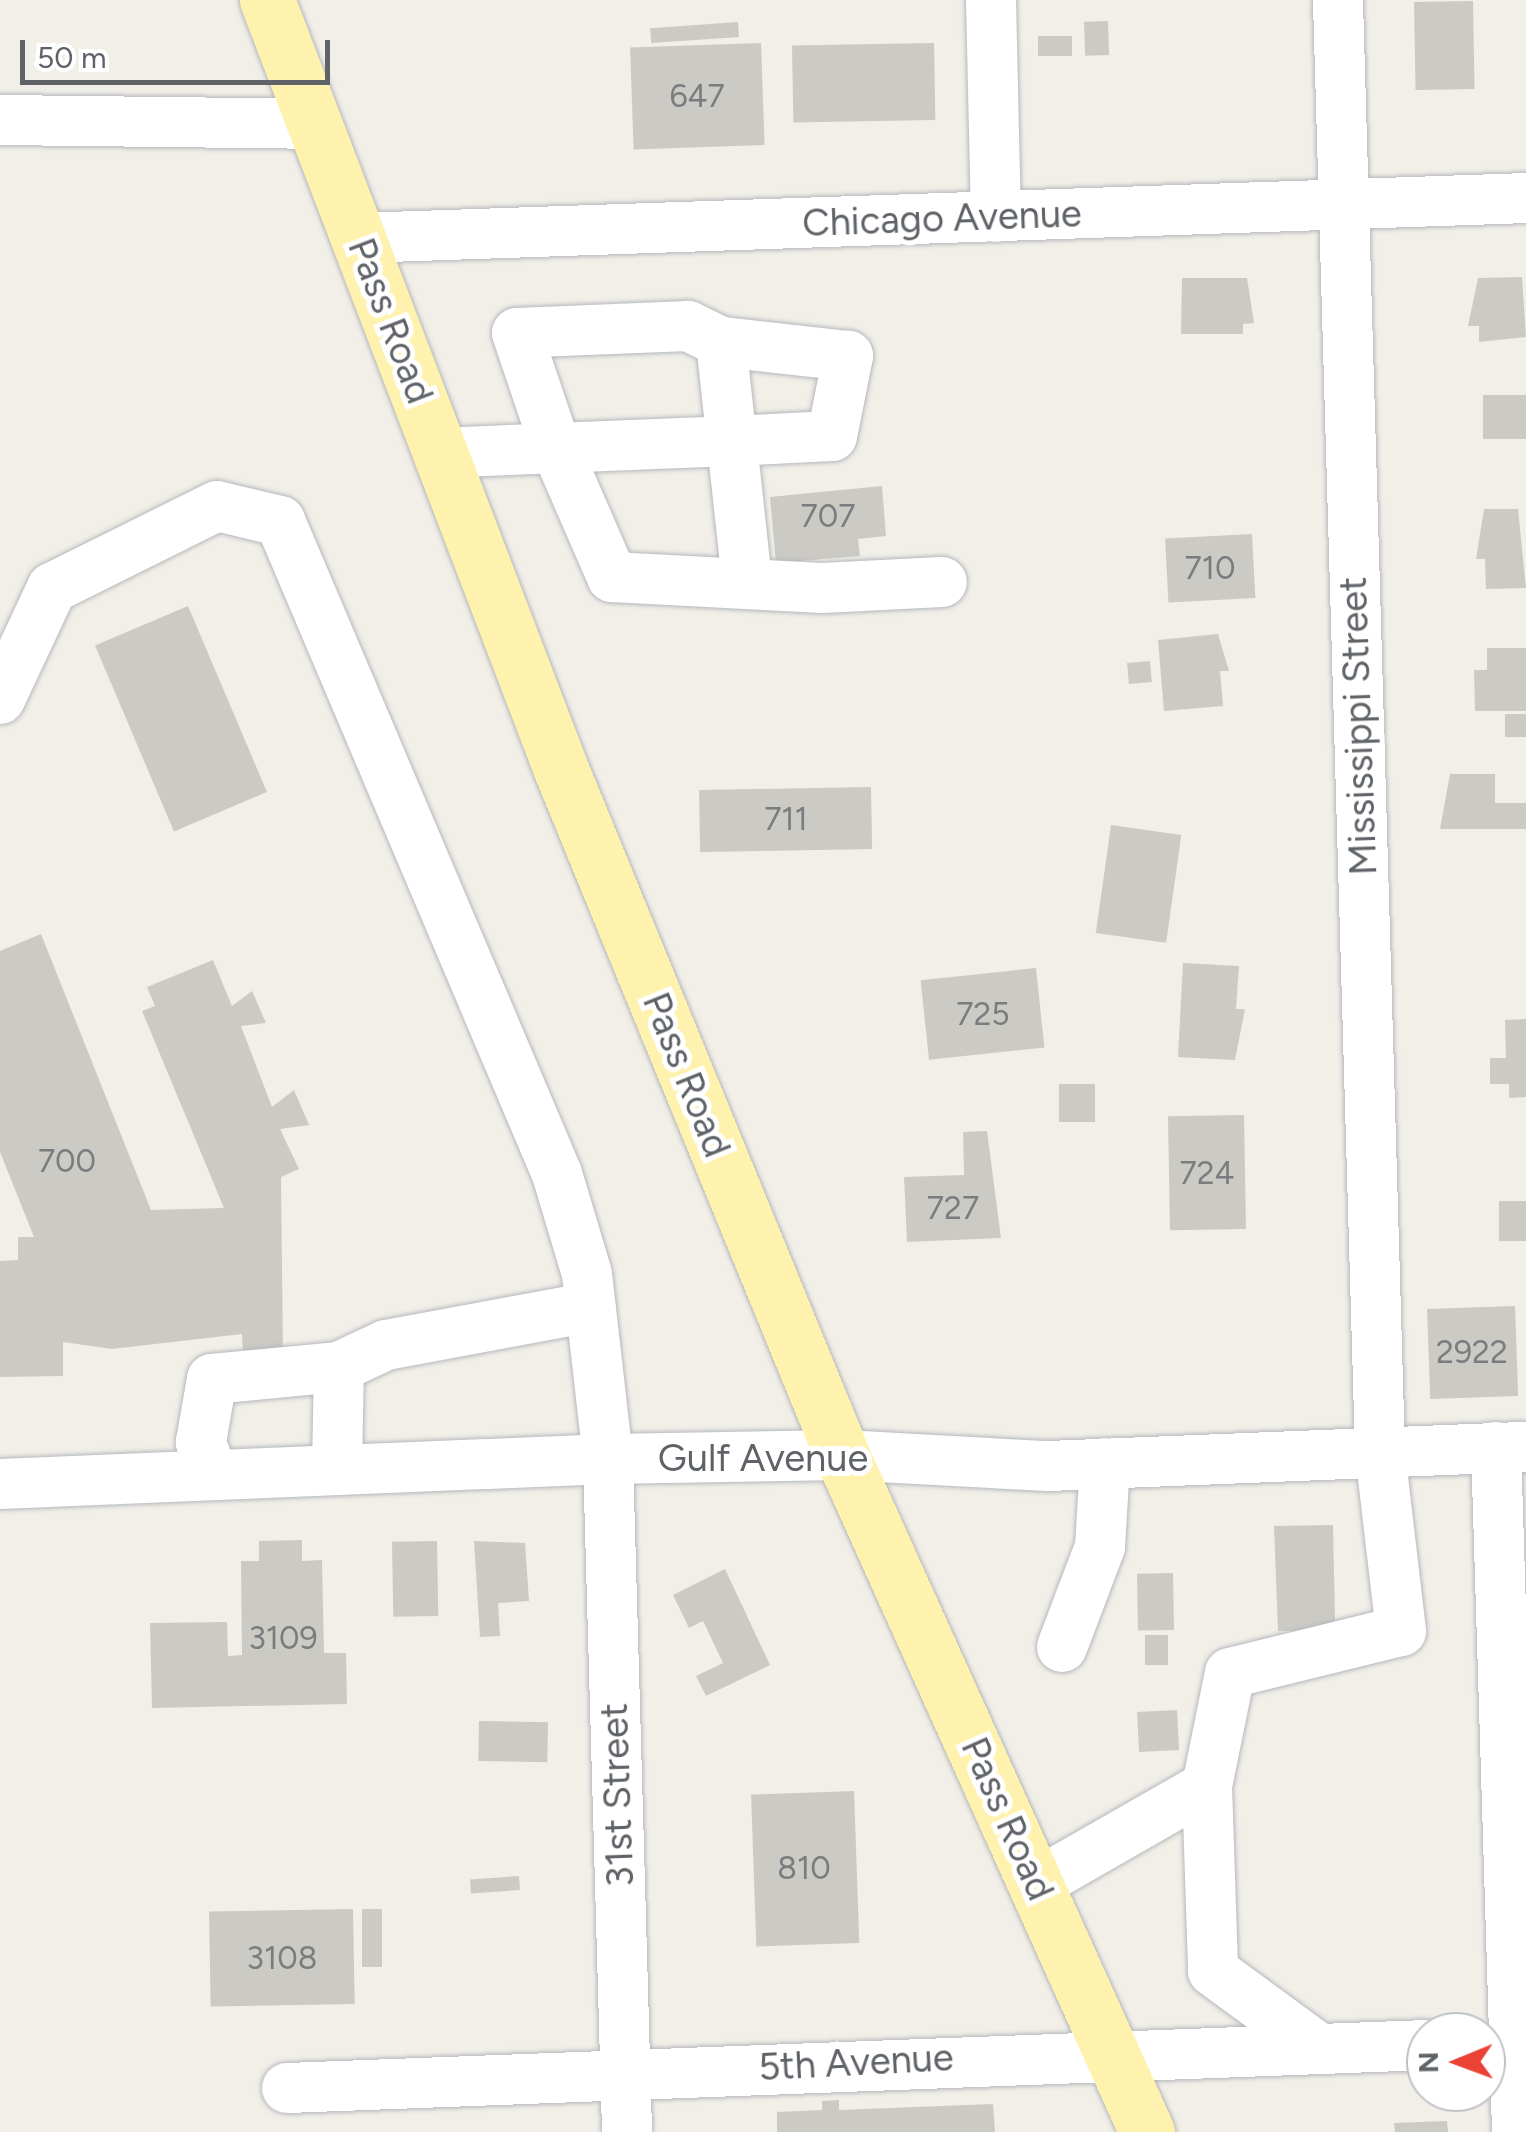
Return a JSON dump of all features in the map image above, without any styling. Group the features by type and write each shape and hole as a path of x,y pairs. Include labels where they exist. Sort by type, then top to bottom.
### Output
{"main road":[{"name":"Pass Road","path":"268,0 440,453 842,1455 1147,2132"}],"street":[{"path":"991,0 996,217"},
{"name":"Mississippi Street","path":"1207,1786 1230,1674 1401,1631 1380,1451 1338,0"},
{"path":"0,120 316,124"},
{"name":"Chicago Avenue","path":"359,238 1345,208 1526,198"},
{"path":"440,453 556,448 731,441 832,436 848,356 721,342 688,326 516,333 556,448 612,577 747,584 942,582"},
{"path":"721,342 747,584"},
{"name":"31st Street","path":"0,699 52,588 217,506 280,521 557,1174 592,1307 608,1459 627,2132"},
{"path":"212,1474 201,1442 212,1378 339,1368 386,1344 592,1307"},
{"path":"337,1469 339,1368"},
{"path":"1511,1447 1508,2043 1518,2132"},
{"name":"Gulf Avenue","path":"0,1484 608,1459 842,1455 1106,1463 1511,1447"},
{"path":"1062,1647 1100,1547 1106,1463"},
{"path":"1036,1884 1207,1786 1213,1971 1316,2046"},
{"name":"5th Avenue","path":"287,2088 1112,2050 1406,2045"}],"building":[{"path":"1473,1 1475,89 1416,90 1414,2"},
{"path":"1108,21 1109,55 1085,56 1084,22"},
{"path":"738,22 739,37 651,43 650,28"},
{"path":"1038,36 1072,36 1072,56 1038,56"},
{"path":"761,43 765,145 634,150 630,48"},
{"path":"934,43 935,120 793,122 792,45"},
{"path":"1522,277 1526,337 1479,342 1479,326 1468,326 1478,278"},
{"path":"1182,278 1247,278 1254,323 1243,324 1243,334 1181,334"},
{"path":"1483,395 1526,395 1526,439 1483,439"},
{"path":"882,486 886,536 858,539 860,556 776,563 770,497"},
{"path":"1484,509 1518,509 1526,588 1486,589 1485,559 1476,559"},
{"path":"1252,534 1255,598 1168,602 1165,539"},
{"path":"188,606 267,792 174,831 95,645"},
{"path":"1218,634 1229,671 1220,671 1223,706 1164,711 1158,640"},
{"path":"1487,648 1526,648 1526,711 1475,711 1474,670 1487,670"},
{"path":"1150,661 1152,682 1129,684 1127,663"},
{"path":"1505,714 1526,714 1526,737 1505,737"},
{"path":"1450,774 1495,774 1495,803 1526,803 1526,829 1440,829"},
{"path":"871,787 872,849 700,852 699,790"},
{"path":"1111,825 1181,835 1166,943 1096,933"},
{"path":"41,934 151,1210 224,1208 142,1011 155,1006 147,987 213,960 232,1006 252,991 266,1023 241,1026 272,1107 294,1090 309,1125 280,1129 299,1169 281,1177 283,1356 243,1357 242,1334 112,1349 63,1342 63,1376 0,1377 0,1261 18,1260 18,1237 34,1237 0,1152 0,951"},
{"path":"1183,963 1239,966 1236,1009 1245,1009 1235,1060 1178,1057"},
{"path":"1036,968 1044,1048 929,1060 921,980"},
{"path":"1526,1019 1526,1097 1509,1098 1509,1084 1490,1084 1490,1058 1506,1058 1505,1020"},
{"path":"1059,1084 1095,1084 1095,1122 1059,1122"},
{"path":"1244,1115 1246,1229 1170,1230 1168,1116"},
{"path":"987,1131 1001,1238 907,1242 904,1177 964,1175 963,1132"},
{"path":"1499,1201 1526,1201 1526,1241 1499,1241"},
{"path":"1515,1306 1518,1396 1430,1399 1427,1309"},
{"path":"1333,1525 1335,1620 1328,1630 1278,1631 1274,1526"},
{"path":"302,1540 302,1561 322,1560 324,1653 346,1653 347,1704 152,1708 150,1623 227,1622 228,1656 242,1655 241,1561 259,1561 259,1541"},
{"path":"437,1541 438,1616 393,1617 392,1542"},
{"path":"474,1541 525,1543 529,1601 498,1603 500,1636 480,1637"},
{"path":"725,1569 770,1665 706,1696 696,1676 723,1663 703,1621 689,1628 673,1595"},
{"path":"1173,1573 1174,1630 1138,1631 1137,1574"},
{"path":"1145,1635 1168,1635 1168,1665 1145,1665"},
{"path":"1177,1710 1179,1750 1139,1752 1137,1712"},
{"path":"479,1721 548,1722 547,1762 478,1761"},
{"path":"854,1791 859,1943 756,1947 751,1795"},
{"path":"519,1876 520,1890 471,1893 470,1879"},
{"path":"353,1909 355,2004 211,2006 209,1912"},
{"path":"362,1909 382,1909 382,1967 362,1967"},
{"path":"839,2100 839,2110 993,2104 995,2132 777,2132 777,2112 822,2110 822,2101"},
{"path":"1447,2121 1448,2132 1395,2132 1394,2123"}]}
